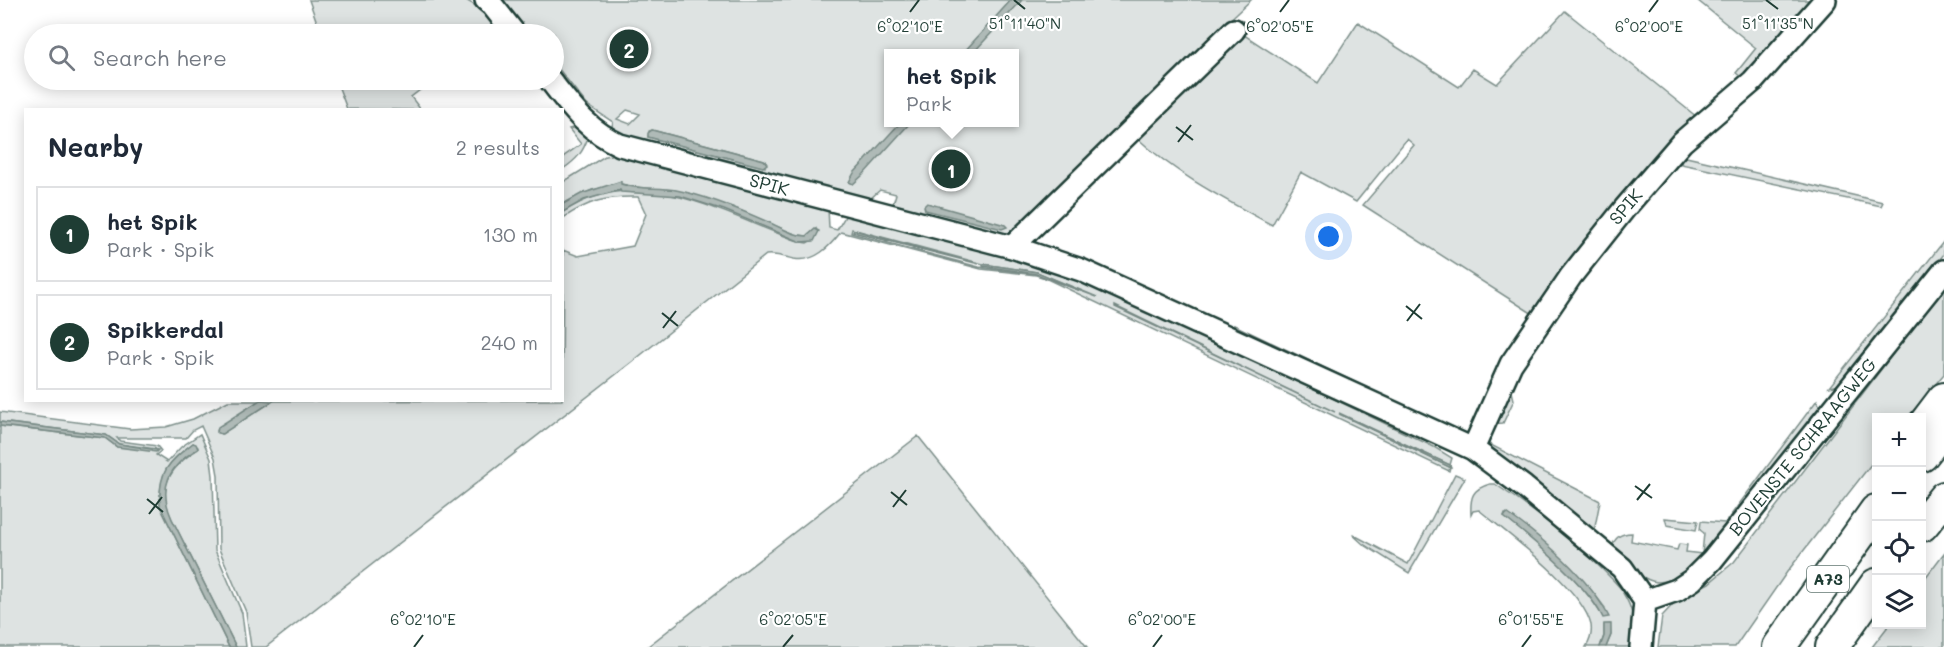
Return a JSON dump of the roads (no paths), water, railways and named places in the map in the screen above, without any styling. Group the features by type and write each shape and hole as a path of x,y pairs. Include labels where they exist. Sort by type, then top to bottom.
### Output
{"highway":[{"path":"1926,423 1944,399"},
{"path":"1926,450 1944,427"},
{"path":"1925,521 1944,498"},
{"name":"A73","path":"1779,647 1872,517"},
{"path":"1926,543 1944,527"},
{"name":"A73","path":"1832,647 1872,592"}],"street":[{"path":"486,0 507,24"},
{"name":"SPIK","path":"1473,449 1511,364 1585,259 1625,207 1682,142 1753,81 1825,0"},
{"path":"1012,248 1234,30"},
{"name":"SPIK","path":"558,90 589,127 620,145 1012,248 1081,270 1473,449 1524,487 1622,568 1645,601"},
{"name":"BOVENSTE SCHRAAGWEG","path":"1645,601 1677,590 1692,580 1712,560 1944,271"},
{"path":"1641,647 1645,601"}],"place":[{"name":"Spikkerdal","path":"629,49"},
{"name":"het Spik","path":"951,169"}]}
